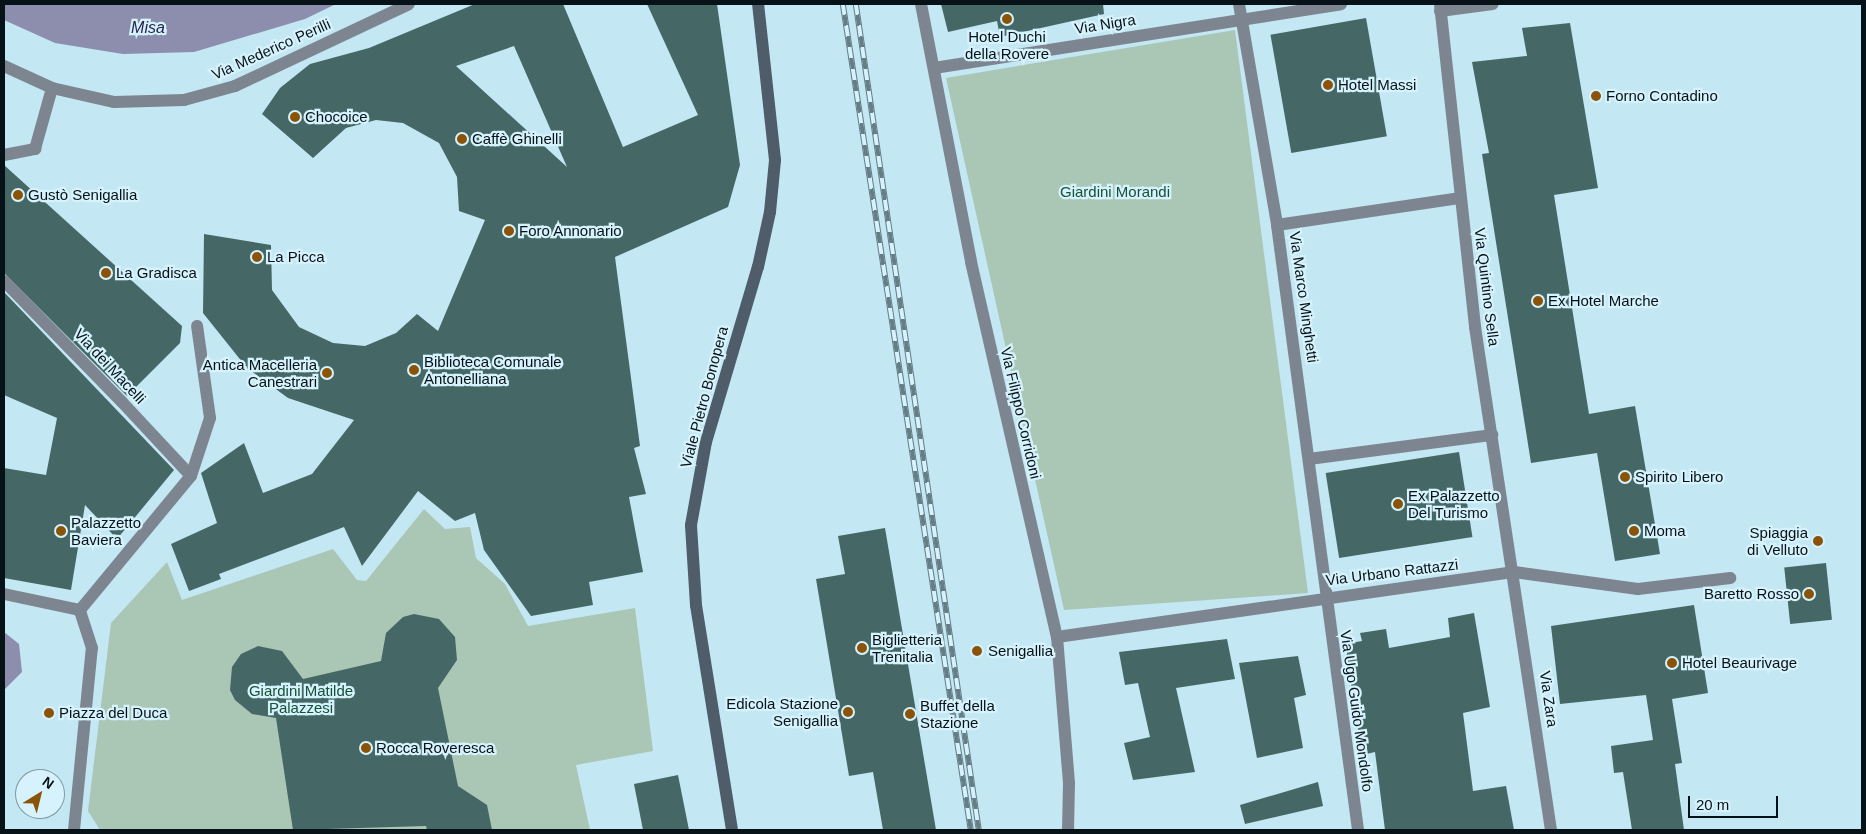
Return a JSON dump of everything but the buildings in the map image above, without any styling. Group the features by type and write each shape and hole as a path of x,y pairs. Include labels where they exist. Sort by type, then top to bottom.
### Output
{"main road":[{"name":"Viale Pietro Bonopera","path":"732,830 696,605 691,525 706,442 758,267 770,212 774,160 758,4"}],"street":[{"name":"Via Mederico Perilli","path":"4,66 52,88 114,102 184,100 235,86 409,4"},
{"name":"Via Filippo Corridoni","path":"921,4 971,262 1057,637 1069,783 1068,830"},
{"name":"Via Marco Minghetti","path":"1239,4 1243,18 1277,224 1309,459 1324,597"},
{"name":"Via Nigra","path":"934,68 1341,4"},
{"path":"1440,8 1493,4"},
{"name":"Via Quintino Sella","path":"1440,8 1459,198 1492,435 1514,572"},
{"path":"4,155 35,149 52,88"},
{"path":"1277,224 1459,198"},
{"name":"Via dei Macelli","path":"4,281 191,476"},
{"path":"84,606 191,476 210,418 197,326"},
{"path":"1309,459 1492,435"},
{"name":"Via Urbano Rattazzi","path":"1057,637 1324,597 1514,572 1638,590 1730,578"},
{"name":"Via Zara","path":"1514,572 1551,830"},
{"path":"4,594 84,606"},
{"name":"Via Ugo Guido Mondolfo","path":"1324,597 1358,830"},
{"path":"78,823 97,647 84,606"}],"green space":[{"name":"Giardini Morandi","path":"1235,30 1308,593 1064,610 946,78"},
{"name":"Giardini Matilde Palazzesi","path":"424,509 445,529 470,527 476,558 505,584 528,626 635,608 653,751 576,765 590,830 100,830 88,811 111,623 167,562 182,600 333,549 357,580 366,581"}],"water":[{"name":"Misa","path":"4,4 336,4 305,19 194,52 123,54 55,43 4,20"},
{"path":"4,632 19,644 22,672 4,690"}],"railway":[{"path":"843,4 971,830"},
{"path":"856,4 979,830"}],"place":[{"name":"Hotel Duchi della Rovere","path":"1007,19"},
{"name":"Hotel Massi","path":"1328,85"},
{"name":"Forno Contadino","path":"1596,96"},
{"name":"Chocoice","path":"295,117"},
{"name":"Caffè Ghinelli","path":"462,139"},
{"name":"Gustò Senigallia","path":"18,195"},
{"name":"Foro Annonario","path":"509,231"},
{"name":"La Picca","path":"257,257"},
{"name":"La Gradisca","path":"106,273"},
{"name":"Ex Hotel Marche","path":"1538,301"},
{"name":"Biblioteca Comunale Antonelliana","path":"414,370"},
{"name":"Antica Macelleria Canestrari","path":"327,373"},
{"name":"Spirito Libero","path":"1625,477"},
{"name":"Ex Palazzetto Del Turismo","path":"1398,504"},
{"name":"Palazzetto Baviera","path":"61,531"},
{"name":"Moma","path":"1634,531"},
{"name":"Spiaggia di Velluto","path":"1818,541"},
{"name":"Baretto Rosso","path":"1809,594"},
{"name":"Biglietteria Trenitalia","path":"862,648"},
{"name":"Senigallia","path":"977,651"},
{"name":"Hotel Beaurivage","path":"1672,663"},
{"name":"Edicola Stazione Senigallia","path":"848,712"},
{"name":"Piazza del Duca","path":"49,713"},
{"name":"Buffet della Stazione","path":"910,714"},
{"name":"Rocca Roveresca","path":"366,748"}]}
